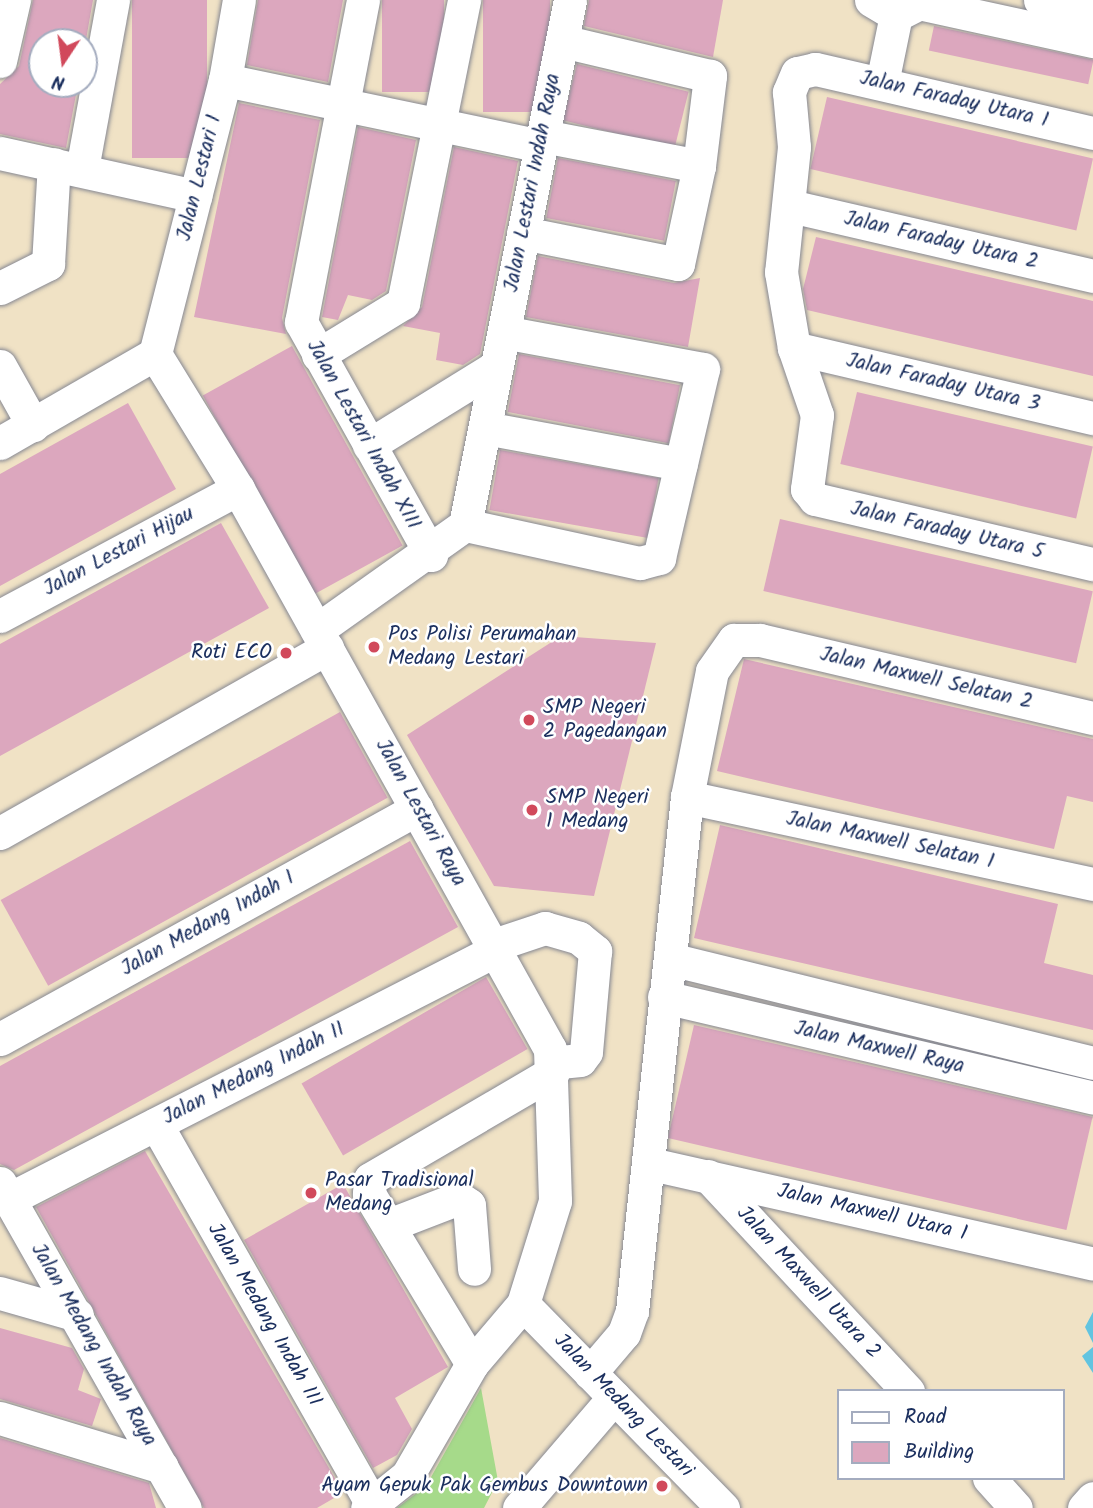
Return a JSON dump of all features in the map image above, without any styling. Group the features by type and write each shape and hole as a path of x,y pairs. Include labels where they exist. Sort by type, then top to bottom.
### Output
{"street":[{"path":"1,48 13,0"},
{"path":"0,288 48,264 68,166 113,0"},
{"name":"Jalan Lestari 1","path":"155,355 225,80 239,0"},
{"name":"Jalan Lestari Indah XIII","path":"363,0 300,316 318,355 431,555"},
{"path":"318,355 401,309 464,0"},
{"name":"Jalan Lestari Indah Raya","path":"465,525 570,0"},
{"path":"1040,0 1093,11"},
{"path":"882,83 901,5 1093,41"},
{"path":"523,233 678,264 699,166 710,76 562,41"},
{"name":"Jalan Faraday Utara 1","path":"790,206 789,92 797,73 815,69 1093,132"},
{"path":"225,80 342,108 440,127 699,166"},
{"path":"0,153 195,196"},
{"path":"790,206 781,272 794,348"},
{"name":"Jalan Faraday Utara 2","path":"790,206 1093,276"},
{"path":"0,833 322,639 431,555 465,525 652,562 666,544 703,369 504,332"},
{"name":"Jalan Faraday Utara 3","path":"794,348 1093,418"},
{"name":"Jalan Faraday Utara 5","path":"794,348 817,415 807,489 827,504 1093,564"},
{"path":"0,443 155,355"},
{"name":"Jalan Lestari Raya","path":"155,355 238,489 496,947 553,1068 555,1201 523,1304"},
{"path":"0,366 33,425"},
{"path":"369,445 497,366"},
{"path":"485,428 681,464"},
{"name":"Jalan Lestari Hijau","path":"0,616 238,489"},
{"name":"Jalan Maxwell Selatan 2","path":"687,797 712,671 734,640 760,640 1093,718"},
{"path":"590,1373 624,1333 632,1311 651,1164 654,1062 670,959 687,797"},
{"name":"Jalan Maxwell Selatan 1","path":"687,797 1093,884"},
{"name":"Jalan Medang Indah I","path":"0,1039 416,809"},
{"name":"Jalan Medang Indah II","path":"5,1191 156,1124 496,947 545,928 579,938 595,951 586,1052 580,1060 553,1068"},
{"name":"Jalan Maxwell Raya","path":"670,959 1093,1063"},
{"name":"Jalan Maxwell Raya","path":"664,997 1093,1098"},
{"path":"909,1055 918,1021"},
{"path":"472,1364 369,1194 370,1179 553,1068"},
{"name":"Jalan Medang Indah III","path":"156,1124 370,1506"},
{"name":"Jalan Maxwell Utara 1","path":"651,1164 1093,1264"},
{"name":"Jalan Maxwell Utara 2","path":"708,1175 906,1389"},
{"name":"Jalan Medang Indah Raya","path":"5,1191 185,1508"},
{"path":"388,1225 459,1198 469,1205 474,1269"},
{"path":"0,1293 77,1315"},
{"path":"370,1506 407,1476 472,1364 523,1304"},
{"name":"Jalan Medang Lestari","path":"523,1304 723,1508"},
{"path":"519,1508 614,1397"},
{"path":"0,1418 162,1467"},
{"path":"991,1480 1016,1508"},
{"path":"1084,1508 1093,1498"}],"green space":[{"path":"481,1388 498,1481 484,1508 397,1508 426,1486"}],"water":[{"path":"1093,1312 1093,1343 1085,1327"},
{"path":"1093,1347 1093,1373 1082,1356"}],"building":[{"path":"33,0 93,0 88,28 28,28 28,98 75,98 66,148 0,134 0,84 19,66"},
{"path":"132,0 207,0 207,158 132,158"},
{"path":"258,0 343,0 328,82 247,65"},
{"path":"382,0 444,0 444,92 382,92"},
{"path":"483,0 550,0 550,112 483,112"},
{"path":"589,0 723,0 713,57 584,26"},
{"path":"934,26 1093,60 1088,84 929,50"},
{"path":"577,64 689,92 675,148 563,120"},
{"path":"827,97 1093,158 1076,231 810,169"},
{"path":"239,103 320,120 282,318 286,334 194,317"},
{"path":"358,127 416,140 386,291 372,300 348,295 338,320 322,317"},
{"path":"454,147 518,161 480,354 463,365 436,360 440,333 403,326 422,307"},
{"path":"558,158 676,181 664,241 546,218"},
{"path":"816,237 1093,301 1093,376 807,310 803,289"},
{"path":"538,256 674,283 700,278 688,347 526,317"},
{"path":"292,346 403,545 313,595 203,395"},
{"path":"519,354 680,385 669,443 508,412"},
{"path":"857,392 1093,446 1076,519 840,464"},
{"path":"128,403 176,489 0,586 0,474"},
{"path":"500,450 659,478 648,538 489,510"},
{"path":"780,519 1093,591 1076,663 763,591"},
{"path":"221,523 269,608 0,756 0,644"},
{"name":"SMP Negeri 1 Medang","path":"561,636 656,643 594,896 494,886 407,735"},
{"path":"744,659 1093,739 1093,802 1067,796 1054,849 717,771"},
{"path":"340,712 388,798 48,986 1,900"},
{"path":"720,825 1058,904 1044,963 1093,975 1093,1030 694,938"},
{"path":"410,841 458,927 14,1170 0,1164 0,1066"},
{"path":"486,977 528,1049 343,1155 302,1084"},
{"path":"694,1025 1093,1117 1066,1230 668,1138"},
{"path":"145,1151 340,1487 341,1494 317,1508 204,1508 36,1207"},
{"path":"343,1184 448,1367 395,1398 412,1429 397,1455 373,1468 244,1240"},
{"path":"0,1328 72,1348 84,1369 78,1390 101,1399 92,1426 0,1399"},
{"path":"0,1438 149,1483 156,1508 0,1508"}],"place":[{"name":"Pos Polisi Perumahan Medang Lestari","path":"374,647"},
{"name":"Roti ECO","path":"286,653"},
{"name":"SMP Negeri 2 Pagedangan","path":"529,720"},
{"name":"SMP Negeri 1 Medang","path":"532,810"},
{"name":"Pasar Tradisional Medang","path":"311,1193"},
{"name":"Ayam Gepuk Pak Gembus Downtown","path":"662,1486"}]}
